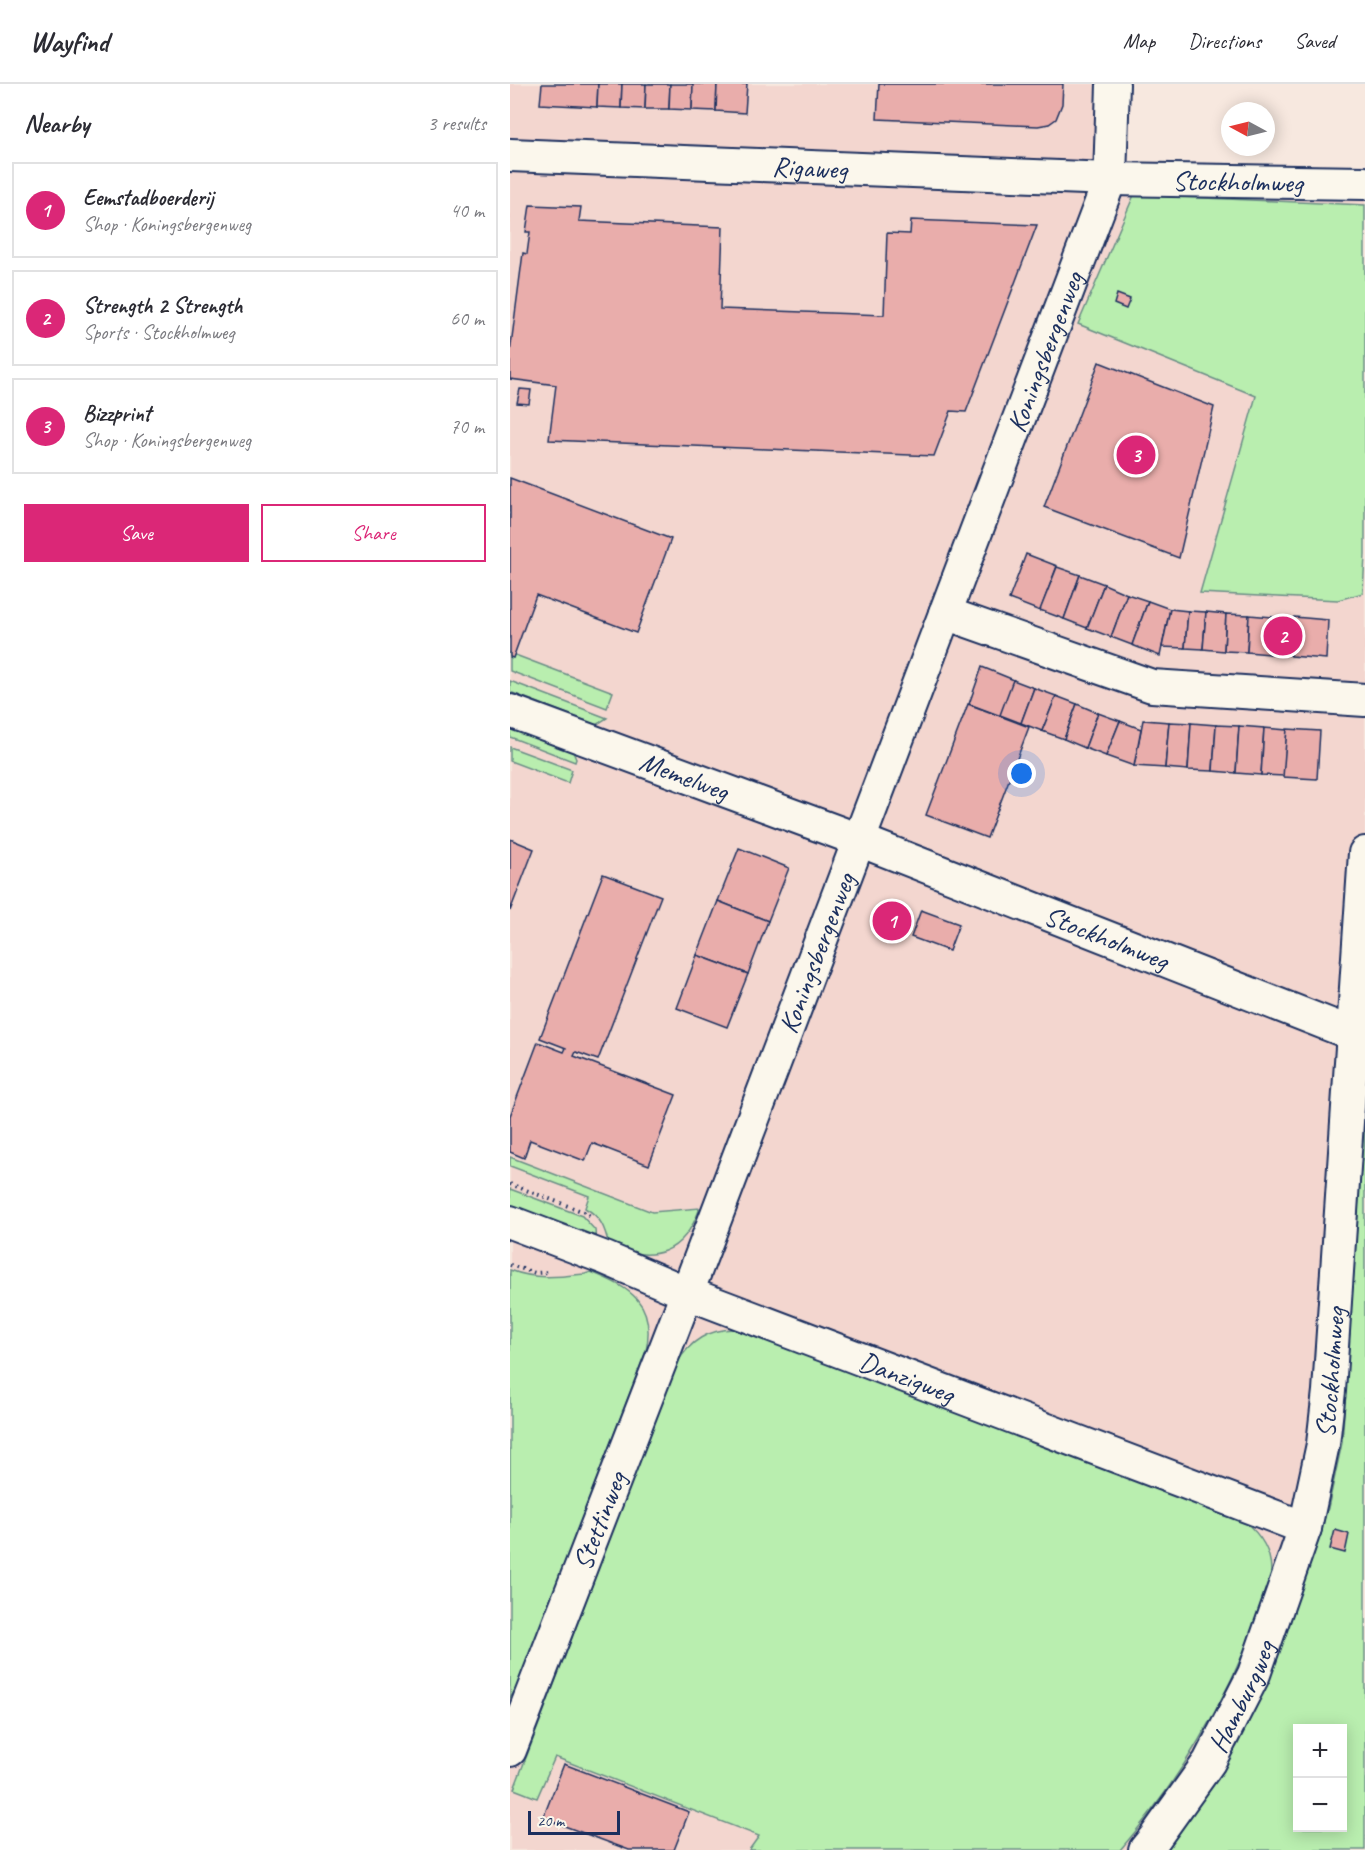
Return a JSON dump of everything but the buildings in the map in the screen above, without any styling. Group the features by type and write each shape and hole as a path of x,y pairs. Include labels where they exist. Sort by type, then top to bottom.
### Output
{"street":[{"name":"Koningsbergenweg","path":"687,1293 1110,179 1113,84"},
{"name":"Rigaweg","path":"510,155 1110,179"},
{"name":"Stockholmweg","path":"1110,179 1365,183"},
{"path":"945,613 1152,686 1365,700"},
{"name":"Memelweg","path":"510,711 859,840"},
{"name":"Stockholmweg","path":"859,840 1353,1034"},
{"name":"Stockholmweg","path":"1305,1528 1323,1444 1329,1391 1365,853"},
{"name":"Danzigweg","path":"510,1222 605,1258 687,1293 1305,1528"},
{"name":"Stettinweg","path":"511,1742 687,1293"},
{"name":"Hamburgweg","path":"1144,1850 1209,1762 1254,1674 1305,1528"}],"shaded area":[{"path":"510,84 1099,84 1099,160 1365,174 1365,1545 1299,1724 1293,1724 1293,1735 1216,1850 510,1850"}],"green space":[{"path":"1134,195 1365,205 1365,555 1363,593 1338,600 1200,593 1256,396 1078,324"},
{"path":"510,653 613,692 607,708 510,671"},
{"path":"510,681 607,718 596,725 510,692"},
{"path":"510,724 571,747 575,762 510,737"},
{"path":"510,747 572,770 568,783 510,761"},
{"path":"1365,1107 1365,1850 1164,1850 1237,1746 1274,1665 1328,1508 1342,1443"},
{"path":"510,1157 652,1212 700,1208 685,1236 665,1251 639,1254 625,1251 609,1246 602,1224 585,1208 589,1196 510,1166"},
{"path":"510,1189 582,1216 595,1230 596,1241 510,1208"},
{"path":"510,1270 547,1277 591,1272 618,1284 629,1291 644,1309 648,1334 646,1351 516,1689 510,1698"},
{"path":"734,1329 1244,1521 1260,1537 1269,1556 1271,1577 1267,1596 1245,1650 1215,1711 1181,1769 1120,1850 749,1850 759,1836 555,1757 537,1798 514,1789 677,1363 694,1342 708,1334"}],"place":[{"name":"Bizzprint","path":"1136,455"},
{"name":"Strength 2 Strength","path":"1283,636"},
{"name":"Eemstadboerderij","path":"892,921"}]}
